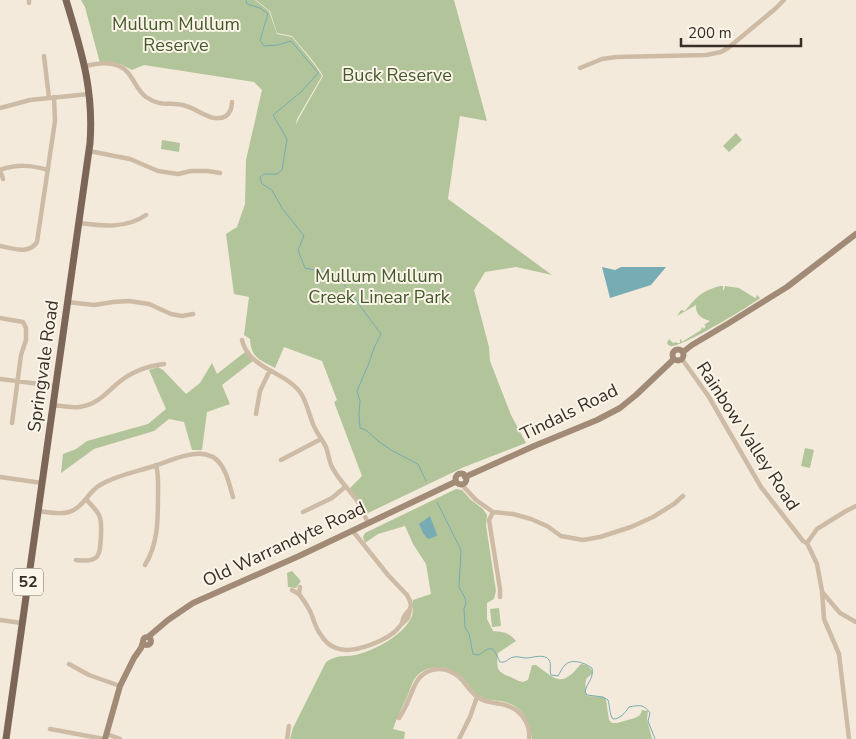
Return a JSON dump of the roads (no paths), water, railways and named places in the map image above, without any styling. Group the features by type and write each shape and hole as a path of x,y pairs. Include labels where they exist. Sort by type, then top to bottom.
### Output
{"main road":[{"name":"Springvale Road","path":"5,735 68,302 91,128 90,94 85,66 66,0"},
{"path":"683,352 680,349 674,350 672,356 678,359 684,355 683,352 702,338 787,287 856,234"},
{"name":"Tindals Road","path":"459,483 456,477 458,474 466,476 620,408 678,359"},
{"name":"Old Warrandyte Road","path":"105,737 120,686 134,658 147,641 168,620 193,602 299,556 433,492 459,483"}],"street":[{"path":"580,68 602,59 616,57 706,55 721,52 784,0"},
{"path":"0,246 31,249 36,244 38,238 55,116 44,56"},
{"path":"85,66 106,63 117,65 128,72 144,96 165,105 185,106 209,116 219,118 225,116 231,109 232,102"},
{"path":"0,108 30,100 90,94"},
{"path":"89,151 130,159 158,171 178,174 191,171 220,173"},
{"path":"3,179 0,170 10,167 21,165 48,170"},
{"path":"79,223 112,226 137,222 146,215"},
{"path":"68,302 94,305 129,301 149,304 170,314 182,316 193,314"},
{"path":"0,318 21,321 25,325 26,340 21,356 12,423"},
{"path":"242,340 248,354 257,362 292,383 302,395 314,426 326,447 330,463 337,477 361,507 368,522"},
{"name":"Rainbow Valley Road","path":"678,359 709,397 761,487 803,541 807,543 818,564 824,618 839,654 849,739"},
{"path":"52,405 75,408 93,403 101,399 132,374 153,365 164,364"},
{"path":"256,414 260,390 270,370"},
{"path":"0,379 55,386"},
{"path":"281,460 321,439"},
{"path":"38,511 56,514 70,512 98,486 112,479 188,454 206,454 220,463 226,474 233,497"},
{"path":"144,565 153,547 158,518 158,474 156,465"},
{"path":"0,478 42,483"},
{"path":"459,483 476,500 493,512 531,518 561,536 583,540 600,537 631,527 653,517 683,496"},
{"path":"303,512 332,498 345,487"},
{"path":"76,560 93,560 98,557 100,551 101,524 99,516 86,499"},
{"path":"807,543 817,529 856,506"},
{"path":"493,512 489,520 500,597"},
{"path":"292,590 299,594 310,611 321,636 336,649 347,650 372,644 391,634 401,625 411,605 407,595 388,575 352,530"},
{"path":"299,594 300,587"},
{"path":"822,592 840,612 856,622"},
{"path":"0,620 22,623"},
{"path":"69,664 89,675 120,686"},
{"path":"406,719 400,717 408,703 416,681 423,674 434,669 444,669 454,673 463,680 476,697 488,702 506,705 518,712 528,726 529,739"},
{"path":"459,739 470,718 476,697"},
{"path":"287,739 290,726"},
{"path":"50,729 120,739"}],"water":[{"path":"602,267 615,270 621,267 666,267 651,285 610,298"},
{"path":"430,516 437,536 428,539 419,524"}],"waterway":[{"path":"246,0 247,4 260,8 268,14 260,40 264,46 278,45 291,41 318,73 301,92 273,115 287,139 282,170 277,174 264,174 260,177 262,184 272,190 282,208 304,236 298,250 305,268 337,275 381,334 357,391 360,401 360,428 366,430 391,450 418,464 426,481"},
{"path":"437,502 461,550 459,587 465,598 465,627 469,634 473,654 479,655 487,649 492,649 500,662 516,657 545,657 550,662 551,675 558,676 568,663 578,662 586,664 592,668 591,678 585,692 587,695 603,697 608,700 613,719 620,717 629,707 638,706 646,708 650,713 648,721 655,739"}],"park label":[{"name":"Mullum Mullum Reserve","path":"176,34"},
{"name":"Buck Reserve","path":"397,75"},
{"name":"Mullum Mullum Creek Linear Park","path":"379,286"}]}
